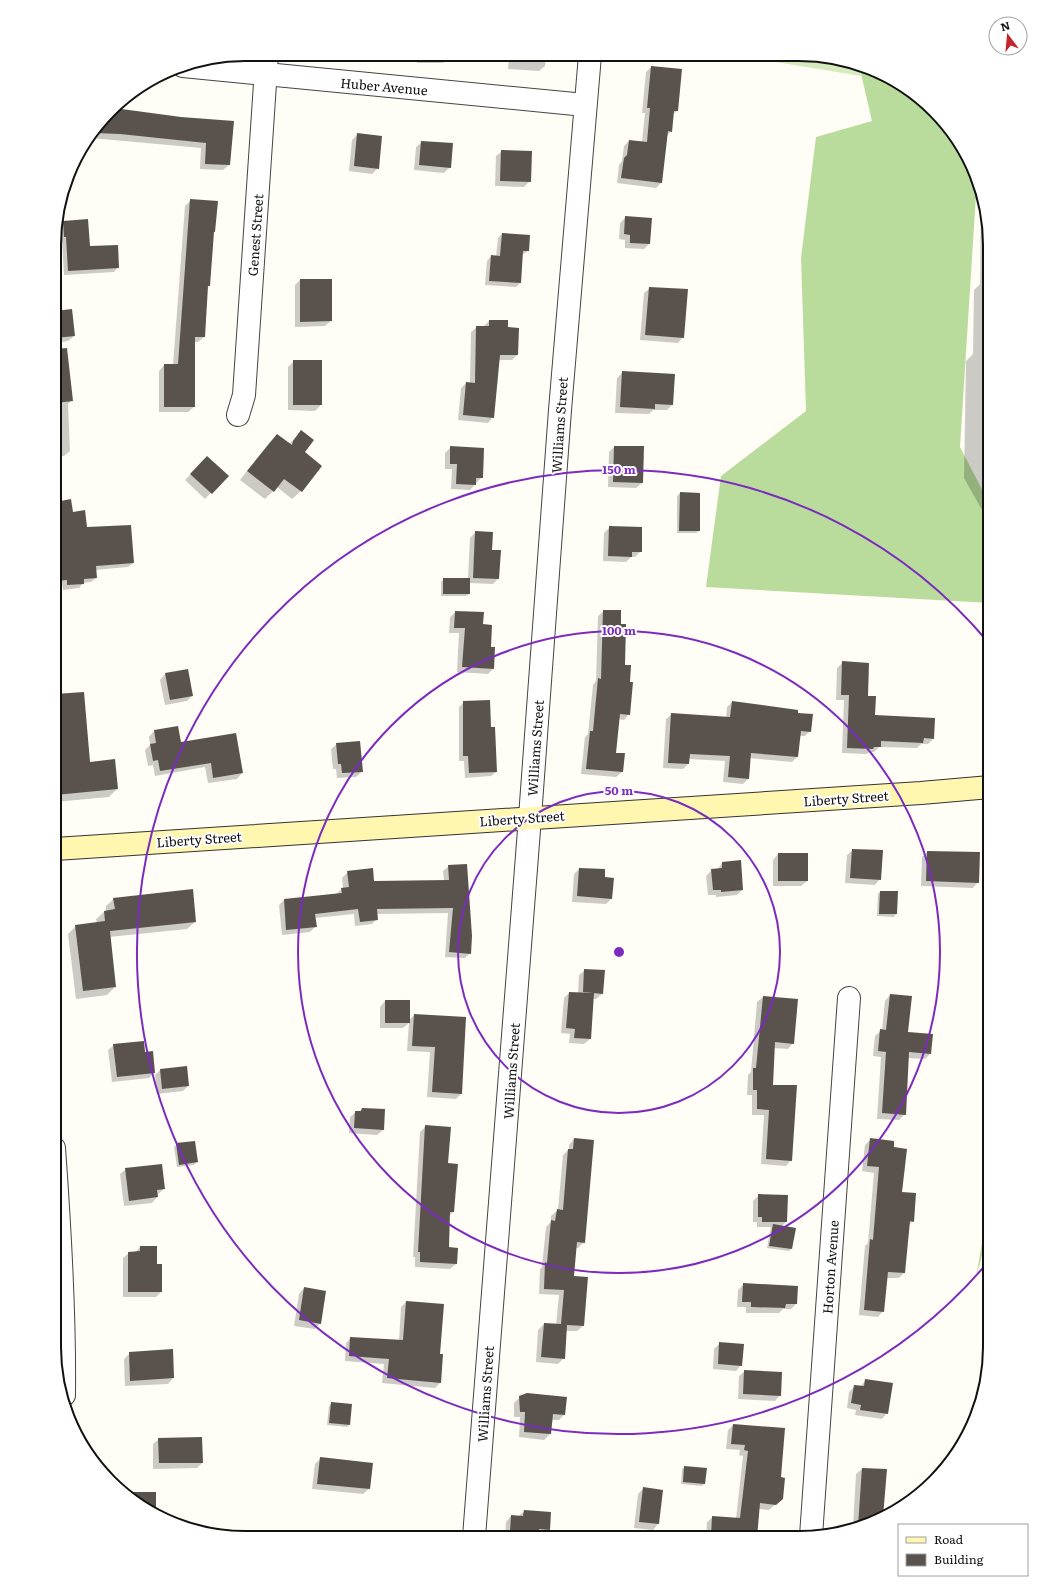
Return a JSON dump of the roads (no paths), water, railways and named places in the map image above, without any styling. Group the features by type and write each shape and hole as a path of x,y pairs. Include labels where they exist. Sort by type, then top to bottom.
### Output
{"main road":[{"name":"Liberty Street","path":"61,849 530,817 920,793 983,788"}],"street":[{"name":"Williams Street","path":"474,1531 560,410 589,61"},
{"name":"Huber Avenue","path":"207,65 266,64 585,105"},
{"name":"Genest Street","path":"238,415 244,395 266,64"},
{"name":"Horton Avenue","path":"811,1531 849,998"},
{"path":"61,1242 64,1377"}]}
